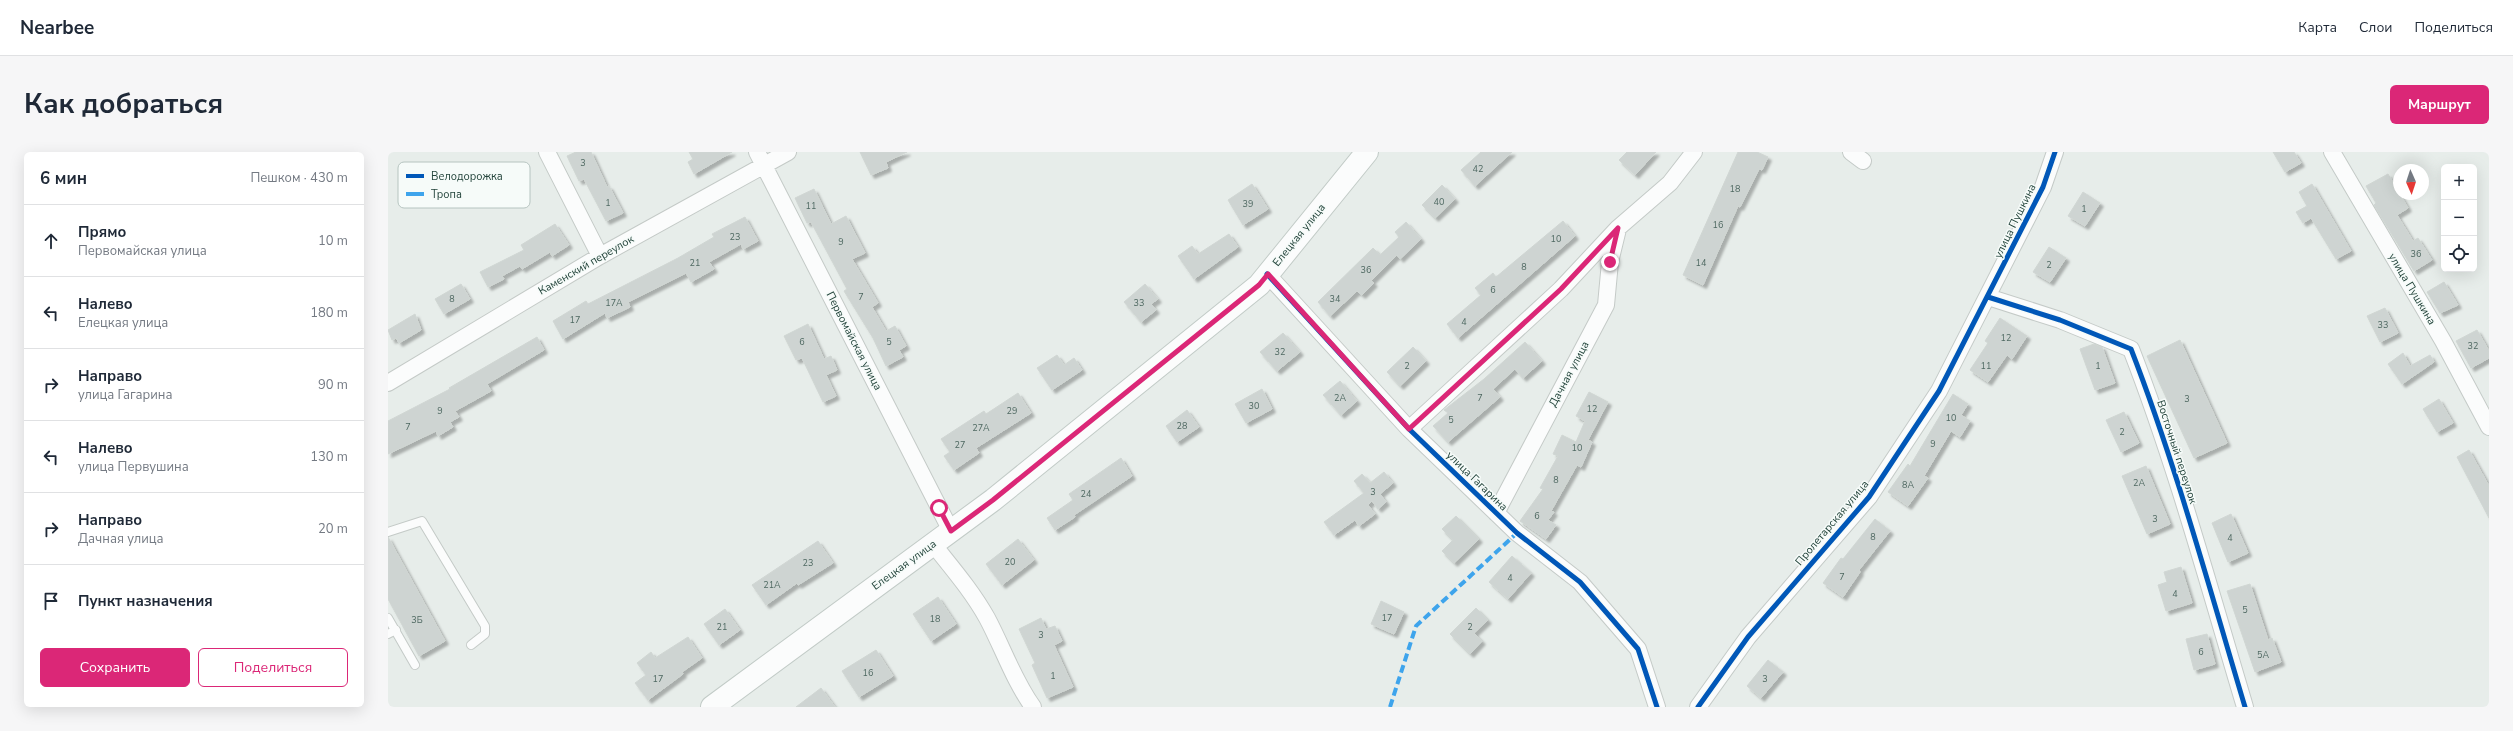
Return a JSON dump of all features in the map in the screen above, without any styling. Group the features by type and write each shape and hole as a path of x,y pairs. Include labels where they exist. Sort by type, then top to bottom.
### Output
{"main road":[{"name":"Елецкая улица","path":"712,707 993,500 1259,285 1367,152"}],"street":[{"path":"547,152 600,256"},
{"name":"Каменский переулок","path":"388,383 761,158 788,152"},
{"path":"1409,429 1561,289 1618,228 1670,183 1694,152"},
{"name":"улица Пушкина","path":"1988,298 2043,187 2055,152"},
{"name":"улица Пушкина","path":"2332,152 2443,341 2489,427"},
{"name":"Первомайская улица","path":"761,158 951,531"},
{"name":"Дачная улица","path":"1496,513 1606,305 1610,262 1618,228"},
{"name":"улица Гагарина","path":"1268,274 1409,429 1517,533 1580,582 1638,649 1657,707"},
{"name":"Пролетарская улица","path":"1698,707 1748,637 1869,497 1939,391 1988,298"},
{"name":"Восточный переулок","path":"1988,298 2060,320 2131,349 2147,390 2181,496 2245,707"},
{"path":"933,544 963,582 986,618 1018,686 1033,707"}],"lane":[{"path":"388,532 422,521 485,626 485,634 471,645"},
{"path":"388,618 415,665"},
{"path":"388,634 396,630"}],"building":[{"path":"576,152 591,152 607,187 609,186 623,213 606,221 584,179 579,181 567,156"},
{"path":"689,152 732,152 694,174 688,162 693,159"},
{"path":"860,152 907,152 886,162 888,168 871,175"},
{"path":"1481,152 1512,152 1475,186 1461,170"},
{"path":"1627,152 1656,152 1635,175 1619,160"},
{"path":"1738,152 1757,152 1768,157 1762,170 1759,169 1740,207 1738,206 1703,285 1683,275"},
{"path":"2273,152 2294,152 2301,163 2285,172"},
{"path":"2388,174 2393,182 2393,200 2403,200 2408,208 2397,215 2413,241 2418,238 2432,260 2414,271 2374,205 2376,203 2366,186"},
{"path":"1252,184 1268,209 1243,225 1228,200"},
{"path":"2312,184 2351,251 2336,259 2311,218 2303,223 2296,212 2307,206 2299,192"},
{"path":"1442,185 1455,199 1435,218 1422,205"},
{"path":"814,189 831,224 846,216 865,253 852,259 878,303 872,307 886,331 895,326 906,346 899,350 903,357 886,366 873,338 844,291 847,289 811,222 807,223 795,198"},
{"path":"2083,192 2100,203 2085,226 2068,216"},
{"path":"745,217 758,241 743,249 741,244 709,262 714,269 691,282 686,273 628,302 630,307 607,318 605,313 563,339 553,321 586,301 588,304 678,258 714,237 712,234"},
{"path":"1563,221 1575,236 1458,338 1447,324 1481,295 1475,288 1493,273 1496,277"},
{"path":"1406,222 1421,239 1400,259 1397,255 1371,281 1374,283 1362,295 1357,291 1330,316 1318,302 1373,248 1380,255 1399,237 1395,232"},
{"path":"555,224 569,245 552,256 550,252 522,269 520,266 502,276 504,279 488,287 480,272 524,250 521,245"},
{"path":"1229,234 1238,247 1194,279 1178,256 1192,246 1198,254"},
{"path":"2049,247 2066,258 2050,282 2033,272"},
{"path":"2444,282 2458,305 2440,313 2427,292"},
{"path":"461,284 470,299 444,314 435,299"},
{"path":"1145,284 1158,299 1151,304 1156,310 1141,322 1124,302"},
{"path":"2385,308 2398,333 2380,342 2367,316"},
{"path":"415,314 421,330 399,343 396,338 392,340 388,330"},
{"path":"2000,318 2027,336 2012,359 2007,355 1988,382 1970,370 1988,343 1985,341"},
{"path":"808,324 824,359 831,356 837,370 826,375 836,396 823,402 802,358 796,360 784,336"},
{"path":"2477,330 2489,351 2489,358 2471,368 2456,341"},
{"path":"1283,333 1300,352 1277,371 1260,352"},
{"path":"537,337 544,350 487,384 491,391 455,411 459,417 450,422 453,427 438,436 436,431 388,454 388,421 450,389 449,388"},
{"path":"2180,340 2227,443 2194,458 2147,356"},
{"path":"1525,342 1542,361 1523,378 1515,369 1493,389 1500,397 1448,442 1433,426 1448,413 1444,410 1484,379"},
{"path":"2094,344 2102,347 2115,383 2095,390 2080,349"},
{"path":"1413,347 1426,361 1400,386 1387,372"},
{"path":"2403,353 2410,366 2430,355 2434,362 2402,384 2388,364"},
{"path":"1057,355 1064,365 1074,358 1082,370 1052,390 1037,368"},
{"path":"1340,381 1357,401 1341,415 1323,395"},
{"path":"1262,389 1272,409 1246,423 1235,404"},
{"path":"1589,392 1608,402 1588,440 1592,442 1581,467 1577,465 1551,511 1554,512 1548,520 1556,525 1546,539 1520,521 1543,489 1540,488 1558,456 1553,454 1562,435 1576,442 1585,421 1576,416"},
{"path":"1018,393 1031,413 976,448 979,453 954,470 944,456 950,452 941,439 984,411 986,414"},
{"path":"1953,394 1968,404 1961,415 1970,421 1960,437 1951,431 1924,476 1928,478 1908,506 1888,492 1908,464 1910,466"},
{"path":"2439,399 2453,423 2437,432 2423,409"},
{"path":"1187,410 1199,427 1177,442 1166,426"},
{"path":"2124,412 2139,443 2121,452 2106,420"},
{"path":"2469,450 2489,486 2489,518 2457,457"},
{"path":"1121,458 1132,476 1074,515 1075,517 1055,530 1047,518 1073,500 1069,494"},
{"path":"2146,466 2170,524 2147,534 2122,476"},
{"path":"1384,472 1393,483 1380,494 1386,502 1378,509 1372,501 1368,505 1375,514 1359,526 1355,520 1334,535 1324,522 1364,493 1354,481 1362,474 1370,483"},
{"path":"2231,514 2248,553 2228,562 2212,523"},
{"path":"1456,516 1479,539 1454,563 1442,551 1453,540 1442,529"},
{"path":"1875,519 1890,531 1859,570 1860,572 1843,597 1823,583 1841,558 1843,559"},
{"path":"388,537 445,641 419,656 388,599"},
{"path":"1018,539 1034,560 1002,585 986,564"},
{"path":"818,541 833,563 798,585 797,583 766,605 752,585"},
{"path":"1512,556 1531,573 1508,599 1489,582"},
{"path":"2181,567 2192,603 2166,611 2158,585 2167,582 2164,572"},
{"path":"2250,584 2268,640 2272,638 2281,662 2255,672 2227,591"},
{"path":"938,597 956,624 931,641 913,614"},
{"path":"1381,601 1404,612 1394,634 1371,624"},
{"path":"1476,608 1488,620 1474,633 1482,641 1470,654 1450,634"},
{"path":"725,609 740,630 719,645 704,624"},
{"path":"1041,618 1046,629 1055,626 1062,641 1054,645 1073,687 1047,698 1032,665 1035,663 1019,629"},
{"path":"2207,634 2215,664 2194,670 2186,639"},
{"path":"688,637 702,658 682,672 683,674 648,700 635,683 646,675 637,663 651,652 655,658"},
{"path":"876,650 893,676 859,697 842,671"},
{"path":"1768,660 1783,672 1761,698 1747,686"},
{"path":"821,688 835,707 796,707"}],"marked path":[{"path":"1390,707 1416,626 1517,533"}],"cycle path":[{"path":"1698,707 1748,637 1869,497 1939,391 2043,187 2055,152"},
{"path":"1267,274 1409,429 1517,533 1580,582 1638,649 1657,707"},
{"path":"1988,297 2060,320 2131,349 2163,437 2245,707"}],"route":[{"path":"939,508 951,531 993,500 1259,285 1268,274 1409,429 1561,289 1618,228 1610,262"}]}
